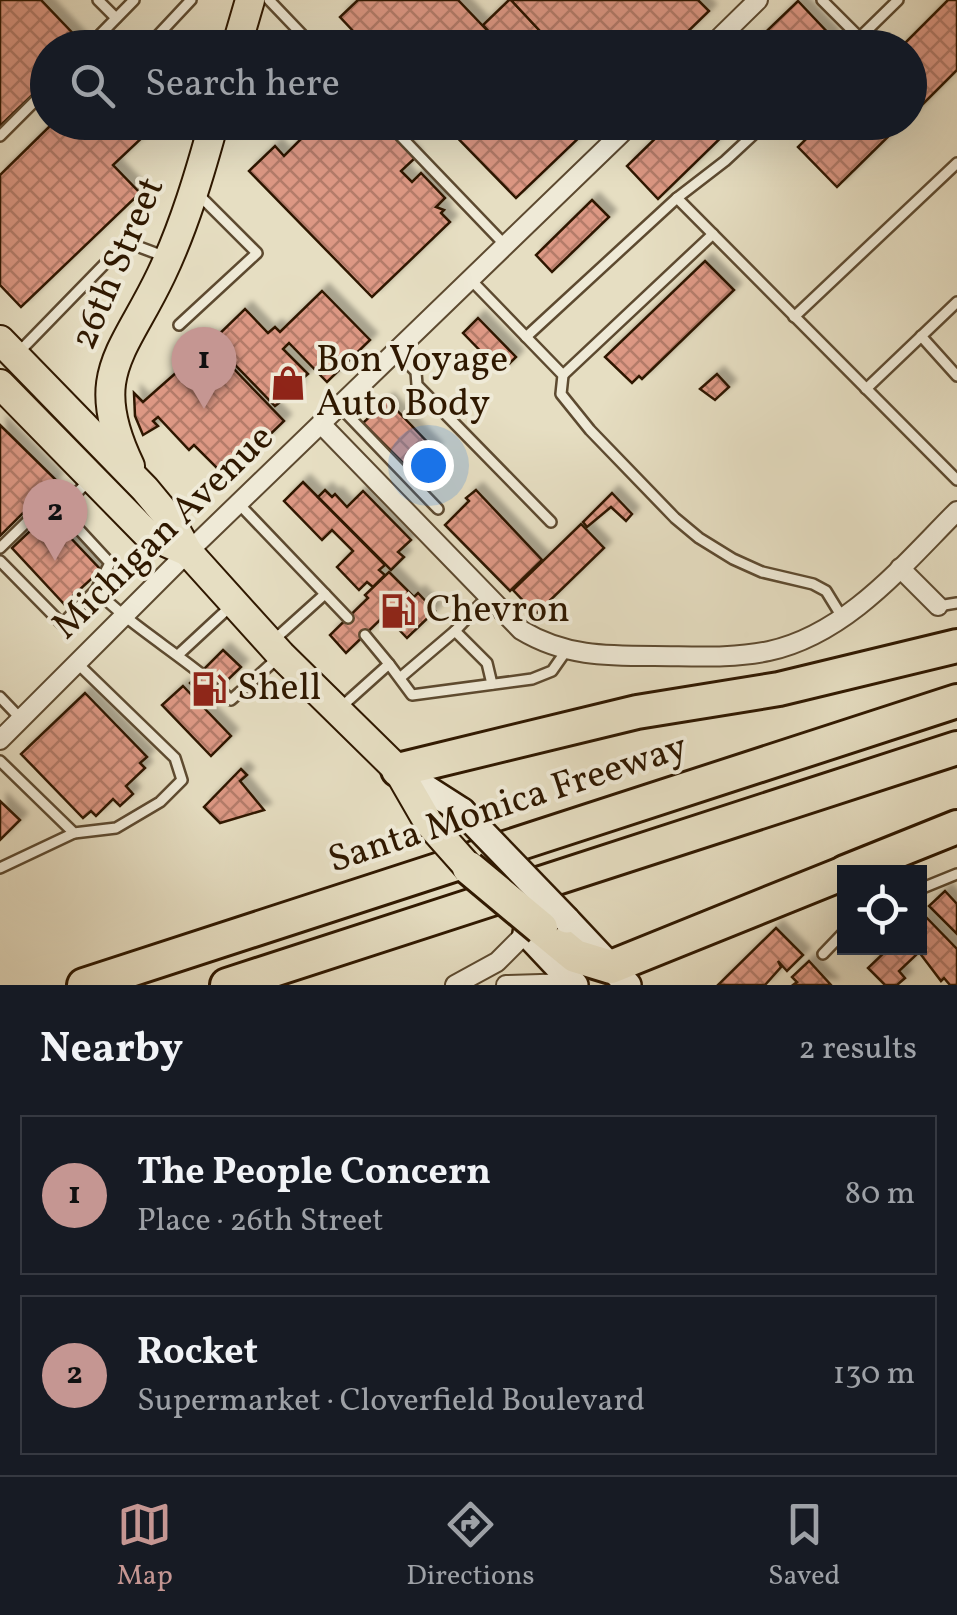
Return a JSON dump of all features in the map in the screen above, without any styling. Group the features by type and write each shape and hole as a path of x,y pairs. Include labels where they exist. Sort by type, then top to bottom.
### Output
{"highway":[{"path":"398,770 637,712 778,689 957,646"},
{"name":"Santa Monica Freeway","path":"84,985 957,700"},
{"path":"228,985 957,748"},
{"path":"864,865 957,827"},
{"path":"469,868 545,927 574,956 619,976 837,877"}],"main road":[{"path":"241,30 250,0"},
{"name":"26th Street","path":"144,489 120,444 109,400 111,373 118,351 168,258 209,140"},
{"path":"8,348 144,489 168,518 188,552 276,649 398,770 462,811 545,927 574,984"},
{"path":"0,384 147,534 188,552"},
{"path":"398,770 428,822 469,868"}],"street":[{"path":"727,30 758,0"},
{"name":"Michigan Avenue","path":"0,740 188,552 615,140"},
{"path":"322,425 521,630 545,644 594,656 729,656 770,651 802,640 842,617 900,568 957,511"},
{"path":"900,568 948,605"},
{"path":"455,985 497,962 545,927"},
{"path":"506,985 574,984"}],"lane":[{"path":"98,0 116,18"},
{"path":"104,30 134,0"},
{"path":"163,30 191,0"},
{"path":"269,0 297,30"},
{"path":"822,0 852,30"},
{"path":"868,30 898,0"},
{"path":"0,136 30,106"},
{"path":"404,140 506,246"},
{"path":"526,338 677,198 748,140"},
{"path":"794,317 957,163"},
{"path":"179,324 257,253 193,189"},
{"path":"677,198 957,480"},
{"path":"713,234 563,375 562,394 590,430 674,518 732,559 826,591 842,617"},
{"path":"8,348 126,242 168,258"},
{"path":"471,280 563,375"},
{"path":"866,389 957,302"},
{"path":"922,336 957,376"},
{"path":"397,352 416,372 417,385 551,522"},
{"path":"340,407 438,509"},
{"path":"60,509 92,478"},
{"path":"392,498 410,480"},
{"path":"239,504 348,618"},
{"path":"0,548 42,507 60,509 110,563 96,590 62,624 0,561"},
{"path":"96,590 123,617 143,627 200,673"},
{"path":"219,689 231,700 324,594"},
{"path":"401,677 455,631 488,596"},
{"path":"178,655 234,603"},
{"path":"455,631 486,663 492,684"},
{"path":"364,635 412,695 532,679 552,671 566,651"},
{"path":"0,868 74,833 116,828 160,802 182,780 174,758 76,664"},
{"path":"338,710 389,664"},
{"path":"0,697 21,719"},
{"path":"0,761 74,833"},
{"path":"927,886 957,874"},
{"path":"823,954 837,939"}],"building":[{"path":"0,0 41,0 70,30 30,30 30,97 0,126"},
{"path":"358,0 458,0 487,30 352,30 340,17"},
{"path":"511,0 539,30 488,30 483,25"},
{"path":"511,0 698,0 709,11 689,30 539,30"},
{"path":"948,0 957,0 957,70 927,100 927,30 918,30"},
{"path":"798,1 825,30 768,30"},
{"path":"36,140 140,140 113,165 140,193 21,307 0,285 0,175"},
{"path":"300,140 398,140 415,158 401,171 412,182 421,173 445,198 436,207 444,210 441,213 450,222 372,297 249,171 275,146 284,156"},
{"path":"460,140 577,140 516,198"},
{"path":"654,140 719,140 658,199 627,166"},
{"path":"805,140 885,140 837,187 798,147"},
{"path":"592,200 609,217 552,272 536,255"},
{"path":"705,261 734,290 642,379 639,376 632,383 605,357"},
{"path":"322,291 370,340 327,382 289,343 283,349 308,374 295,385 298,388 275,406 212,341 245,309 268,333 275,327 280,332"},
{"path":"478,318 516,357 501,372 463,333"},
{"path":"208,342 284,421 226,477 194,445 189,450 158,417 153,421 158,426 143,435 135,416 134,393 143,402 195,356 200,361 207,355 201,348"},
{"path":"717,374 729,387 715,400 700,389"},
{"path":"387,400 435,450 412,472 363,423"},
{"path":"0,425 56,480 0,536"},
{"path":"303,482 385,565 379,570 385,575 373,587 367,582 359,590 337,567 353,551 332,530 322,540 284,501"},
{"path":"325,490 347,507 363,491 411,540 398,552 404,557 391,570 318,497"},
{"path":"476,490 542,560 510,591 445,525"},
{"path":"612,493 632,514 626,521 611,507 587,527 583,522"},
{"path":"48,514 101,570 64,604 12,548"},
{"path":"581,524 604,548 536,614 513,590"},
{"path":"389,572 435,611 407,638 385,615 346,653 330,635"},
{"path":"223,650 241,667 207,700 190,683"},
{"path":"183,686 231,736 211,756 162,705"},
{"path":"85,693 147,757 140,763 145,768 126,786 133,794 120,806 113,799 96,816 91,811 83,818 21,754"},
{"path":"241,769 247,775 240,781 264,810 220,823 204,807"},
{"path":"0,801 20,820 0,840"},
{"path":"945,891 957,904 957,934 929,906"},
{"path":"927,918 957,949 957,985 950,985 944,978 941,981 921,955 927,955"},
{"path":"776,928 803,955 787,971 778,961 781,967 765,985 718,985"},
{"path":"882,955 916,955 899,971 905,978 897,985 885,985 868,968"},
{"path":"809,961 831,985 793,985 797,982 792,977"}],"place":[{"name":"Bon Voyage Auto Body","path":"288,383"},
{"name":"The People Concern","path":"204,409"},
{"name":"Rocket","path":"55,561"},
{"name":"Chevron","path":"398,611"},
{"name":"Shell","path":"209,689"}]}
